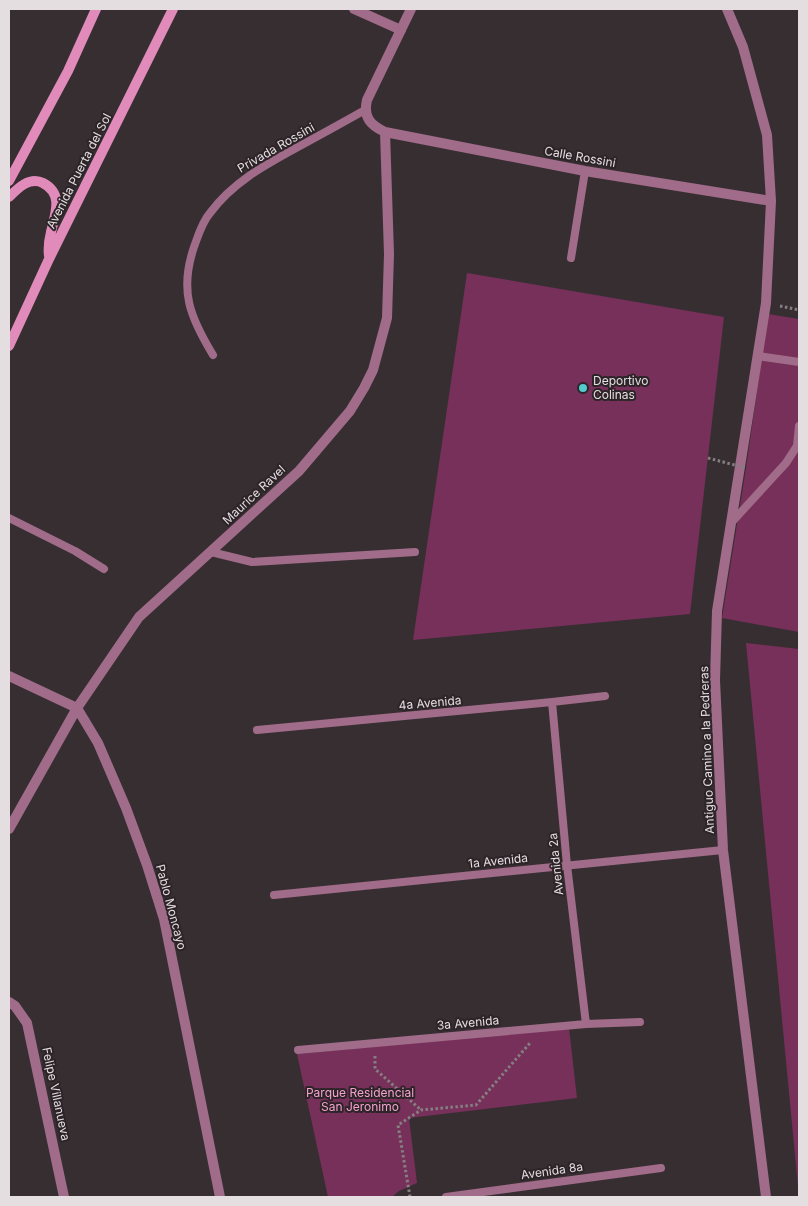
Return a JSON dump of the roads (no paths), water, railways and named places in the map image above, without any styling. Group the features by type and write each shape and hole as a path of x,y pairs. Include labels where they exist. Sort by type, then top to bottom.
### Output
{"main road":[{"path":"9,182 68,71 96,9"},
{"name":"Avenida Puerta del Sol","path":"9,346 48,259 173,9"},
{"path":"9,197 30,181 38,181 52,189 56,197 57,206 50,234 48,259"}],"street":[{"path":"354,9 401,30"},
{"path":"385,132 374,127 367,120 365,110 367,100 411,9"},
{"name":"Antiguo Camino a la Pedreras","path":"726,9 743,47 767,135 771,201 766,303 717,611 715,680 724,850 766,1197"},
{"name":"Calle Rossini","path":"385,132 585,171 771,201"},
{"name":"Maurice Ravel","path":"9,829 77,708 139,617 299,470 350,411 373,370 387,318 389,254 385,132"},
{"path":"9,676 77,708"},
{"name":"Pablo Moncayo","path":"77,708 98,743 126,808 164,919 220,1197"},
{"name":"Felipe Villanueva","path":"9,1002 15,1006 27,1023 64,1197"}],"lane":[{"name":"Privada Rossini","path":"213,355 193,318 186,280 193,249 208,214 227,192 248,175 365,110"},
{"path":"571,258 585,171"},
{"path":"758,356 799,362"},
{"path":"731,523 786,463 797,446 799,426"},
{"path":"9,518 75,551 104,569"},
{"path":"211,552 252,562 415,552"},
{"name":"4a Avenida","path":"257,730 605,696"},
{"name":"Avenida 2a","path":"552,702 567,865 586,1024"},
{"name":"1a Avenida","path":"274,896 724,850"},
{"name":"3a Avenida","path":"298,1050 586,1024 640,1022"},
{"name":"Avenida 8a","path":"446,1197 661,1168"}],"place":[{"name":"Deportivo Colinas","path":"583,388"}],"park label":[{"name":"Parque Residencial San Jeronimo","path":"360,1100"}]}
